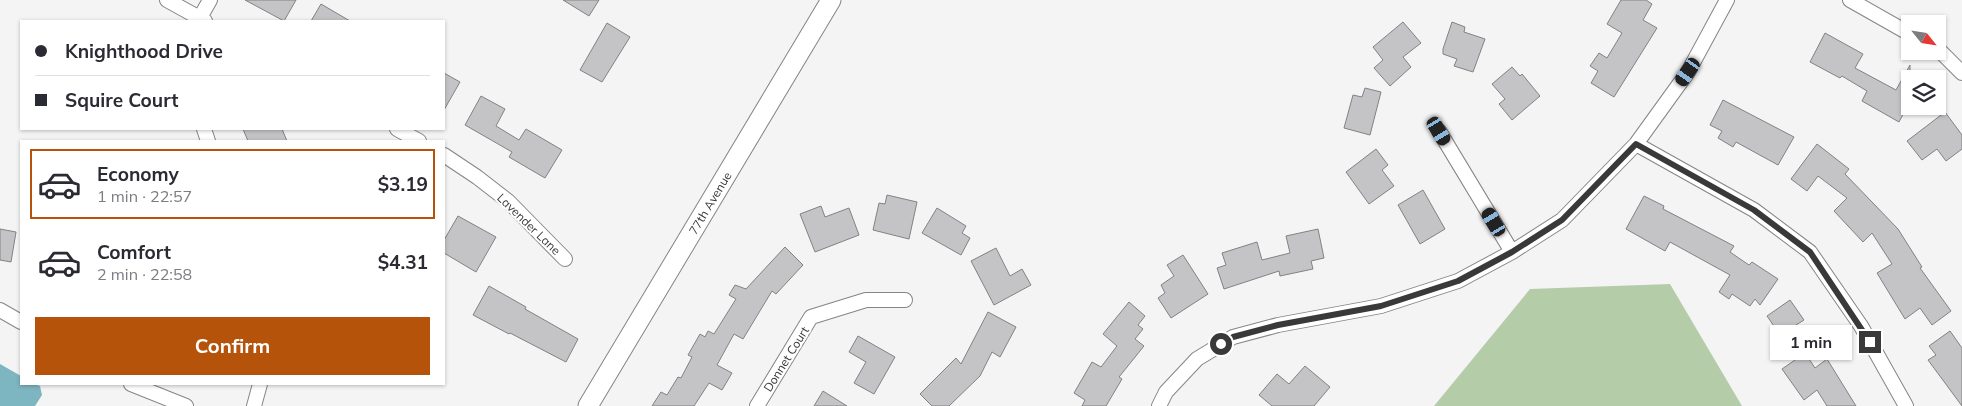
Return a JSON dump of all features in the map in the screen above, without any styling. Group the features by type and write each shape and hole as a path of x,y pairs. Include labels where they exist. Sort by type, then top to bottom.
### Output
{"street":[{"path":"167,0 201,20 210,0"},
{"name":"77th Avenue","path":"588,406 831,0"},
{"path":"1158,406 1166,392 1197,359 1233,337 1278,325 1381,306 1458,281 1512,252 1562,220 1636,144 1688,72 1728,0"},
{"path":"1850,0 1901,29"},
{"path":"1946,57 1962,73"},
{"path":"399,130 417,140"},
{"path":"1439,131 1512,252"},
{"path":"1636,144 1754,210 1810,252 1860,326 1906,406"},
{"name":"Lavender Lane","path":"445,156 508,201 565,259"},
{"name":"Donnet Court","path":"756,406 812,317 866,300 905,300"},
{"path":"0,310 20,321"},
{"path":"134,385 186,406"},
{"path":"254,406 260,385"}],"green space":[{"path":"1670,284 1742,406 1434,406 1530,289"}],"water":[{"path":"0,364 20,375 20,385 40,386 42,395 35,406 0,406"}],"building":[{"path":"245,0 296,0 285,20"},
{"path":"563,0 599,0 589,16"},
{"path":"1621,0 1646,0 1652,4 1643,20 1657,28 1614,97 1591,83 1598,71 1590,66 1599,53 1607,58 1622,33 1607,24"},
{"path":"321,4 348,20 312,20"},
{"path":"1403,22 1421,43 1403,57 1411,67 1390,86 1374,68 1383,60 1373,47"},
{"path":"1452,22 1465,27 1464,32 1485,39 1473,72 1454,66 1457,59 1443,54"},
{"path":"607,23 630,37 602,82 580,70"},
{"path":"1825,33 1863,54 1855,68 1896,90 1901,81 1901,115 1903,115 1899,122 1862,101 1867,91 1842,76 1840,78 1810,62"},
{"path":"1512,67 1520,76 1522,74 1540,96 1512,120 1499,104 1505,99 1492,84"},
{"path":"445,74 460,82 445,108"},
{"path":"1365,88 1381,92 1370,135 1344,128 1353,95 1362,97"},
{"path":"481,96 505,109 496,126 519,140 526,129 562,150 545,178 509,157 512,152 465,125"},
{"path":"1723,100 1794,137 1778,165 1736,142 1733,147 1718,138 1722,131 1710,125"},
{"path":"1946,113 1962,135 1962,149 1946,161 1937,149 1922,160 1907,141 1941,115 1946,115"},
{"path":"243,130 282,130 287,140 248,140"},
{"path":"1817,144 1849,169 1845,174 1898,229 1922,267 1920,268 1951,311 1932,325 1920,308 1905,319 1877,273 1892,264 1872,233 1863,242 1834,211 1847,198 1818,176 1807,191 1791,179"},
{"path":"1376,149 1388,165 1382,170 1394,186 1369,204 1346,172"},
{"path":"1423,190 1445,229 1420,244 1398,205"},
{"path":"887,195 917,202 909,239 873,230 879,203 885,204"},
{"path":"1644,196 1664,206 1663,209 1734,246 1730,252 1749,265 1752,262 1778,279 1760,305 1755,299 1750,306 1732,294 1729,299 1719,292 1730,275 1670,242 1665,251 1626,229"},
{"path":"821,206 825,217 849,208 859,235 815,252 800,214"},
{"path":"937,208 966,226 962,233 970,238 961,255 922,233"},
{"path":"458,216 496,237 476,272 445,254 445,238"},
{"path":"0,229 16,232 11,262 0,260"},
{"path":"1318,229 1324,258 1311,261 1313,269 1280,276 1279,271 1224,289 1217,268 1226,265 1222,253 1257,242 1262,260 1290,253 1286,236"},
{"path":"785,247 803,265 776,294 772,291 743,339 734,334 717,365 732,373 722,390 709,383 694,406 652,406 661,392 667,395 678,377 681,378 692,357 688,355 700,334 705,337 708,331 714,334 736,299 729,295 735,285 746,289"},
{"path":"996,248 1010,276 1022,269 1031,285 994,305 971,261"},
{"path":"1183,255 1208,294 1171,318 1158,298 1165,293 1161,285 1174,276 1167,265"},
{"path":"489,286 578,339 566,362 473,315"},
{"path":"1790,300 1804,320 1796,325 1802,334 1787,345 1767,316"},
{"path":"1129,302 1145,316 1138,325 1143,329 1135,339 1144,346 1119,377 1122,379 1106,406 1082,406 1085,400 1074,393 1092,362 1101,367 1117,346 1103,334"},
{"path":"988,312 1016,327 1000,357 992,352 980,376 949,406 932,406 920,394 956,358 961,364"},
{"path":"1950,331 1962,348 1962,406 1928,360 1936,355 1929,346"},
{"path":"858,336 895,357 874,394 854,383 866,362 849,352"},
{"path":"1805,353 1815,368 1827,359 1856,406 1827,406 1817,390 1804,400 1782,369"},
{"path":"1305,366 1330,387 1314,406 1272,406 1259,395 1277,374 1289,384"},
{"path":"823,391 847,406 814,406"}],"route":[{"path":"1221,344 1233,337 1278,325 1381,306 1458,281 1512,252 1562,220 1636,144 1754,210 1810,252 1870,342"}]}
